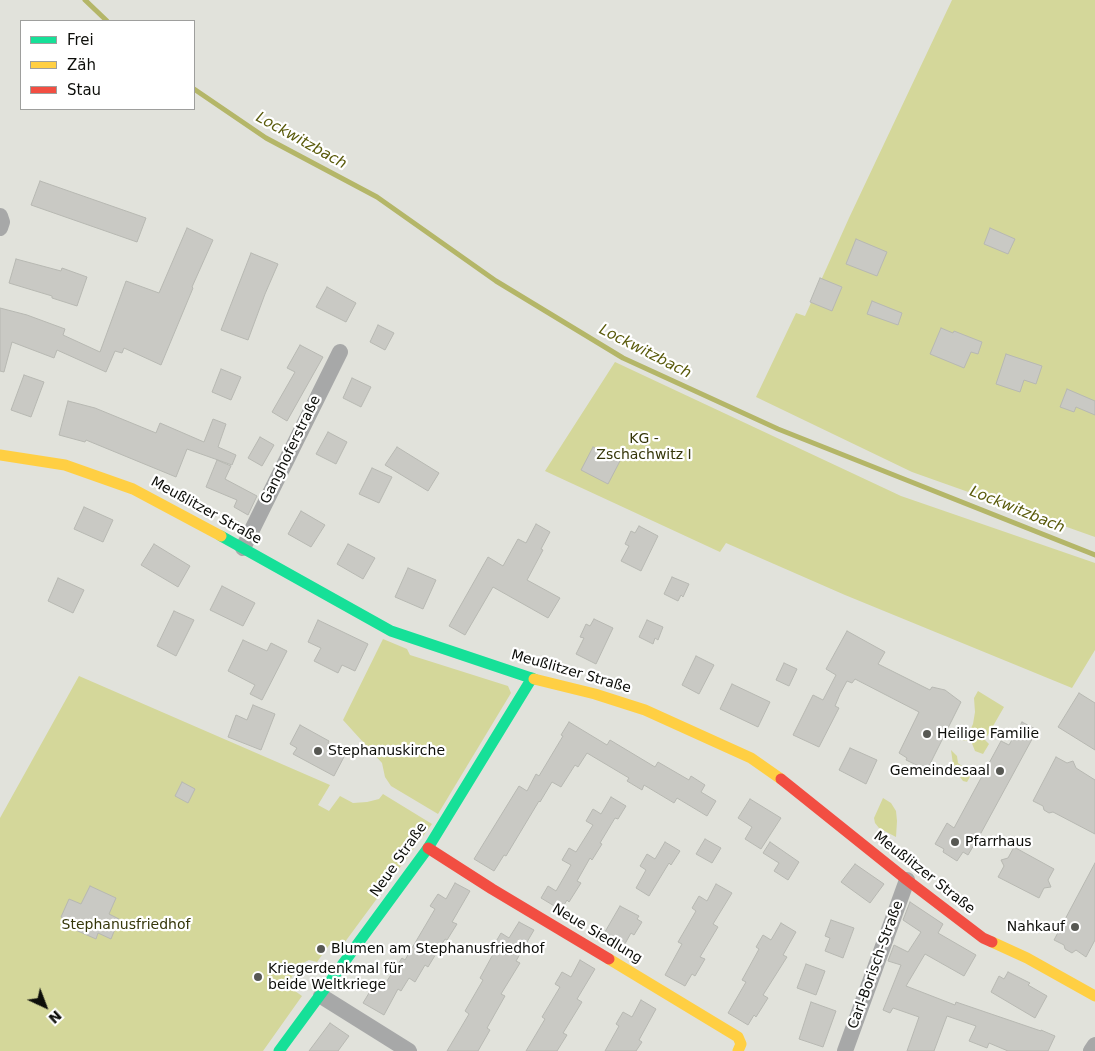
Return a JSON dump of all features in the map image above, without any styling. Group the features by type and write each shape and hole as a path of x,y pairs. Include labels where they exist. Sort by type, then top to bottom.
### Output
{"street":[{"path":"0,216 2,222 0,228"},
{"name":"Ganghoferstraße","path":"243,548 340,352"},
{"name":"Meußlitzer Straße","path":"0,455 65,465 133,489 391,630 532,678 595,694 646,710 751,758 790,786 983,938 1027,958 1095,996"},
{"name":"Neue Straße","path":"279,1051 428,848 532,678"},
{"name":"Neue Siedlung","path":"428,848 492,889 738,1036 741,1044 738,1051"},
{"name":"Carl-Borisch-Straße","path":"845,1051 907,880"},
{"path":"320,996 409,1051"},
{"path":"1091,1051 1095,1045"}],"green space":[{"path":"952,0 1095,0 1095,537 912,472 756,397 796,313 805,316"},
{"name":"KG - Zschachwitz I","path":"615,362 901,496 1095,563 1095,650 1072,688 845,595 726,543 720,552 545,471"},
{"path":"383,639 407,649 410,655 508,686 511,693 438,814 391,786 385,777 382,763 343,720"},
{"name":"Stephanusfriedhof","path":"79,676 330,785 318,805 329,811 340,796 353,803 379,799 383,794 432,824 339,950 330,944 317,962 309,960 303,963 293,975 290,980 291,985 302,996 263,1051 0,1051 0,818"},
{"path":"978,691 1004,707 985,740 989,744 983,754 975,751 971,741 961,740 973,724 975,712 974,698"},
{"path":"951,750 957,756 958,763 962,766 975,768 967,782 963,781 957,773 953,764"},
{"path":"883,798 891,803 896,811 896,837 879,828 875,823 874,818"}],"building":[{"path":"40,181 146,218 137,242 31,205"},
{"path":"187,228 213,240 161,365 124,348 122,353 115,351 106,372 57,350 54,358 12,342 4,372 0,371 0,308 27,315 65,329 63,335 100,352 126,281 159,293"},
{"path":"990,228 1015,239 1008,254 984,244"},
{"path":"856,239 887,252 877,276 846,264"},
{"path":"251,253 278,264 248,340 221,330"},
{"path":"16,259 61,271 62,268 87,277 77,306 9,283"},
{"path":"820,278 842,287 832,311 810,302"},
{"path":"327,287 356,303 346,322 316,307"},
{"path":"872,301 902,313 898,325 867,314"},
{"path":"378,325 394,333 385,350 370,342"},
{"path":"941,328 982,342 978,354 971,352 964,368 930,354"},
{"path":"300,345 323,357 287,421 272,412 295,372 287,368"},
{"path":"1006,354 1042,366 1036,384 1024,380 1020,392 996,384"},
{"path":"221,369 241,377 231,400 212,392"},
{"path":"24,375 44,382 31,417 11,410"},
{"path":"352,378 371,387 361,407 343,398"},
{"path":"1067,389 1095,401 1095,415 1076,407 1074,412 1060,407"},
{"path":"68,401 95,408 156,433 160,423 204,442 213,419 226,424 218,447 236,455 232,465 187,449 176,477 86,440 85,442 59,435"},
{"path":"328,432 347,442 336,464 316,454"},
{"path":"260,437 274,445 262,466 248,458"},
{"path":"397,447 439,473 428,491 385,465"},
{"path":"593,447 620,461 608,484 581,470"},
{"path":"217,460 231,466 225,479 257,496 248,515 234,507 237,500 206,487"},
{"path":"372,468 392,477 379,503 359,494"},
{"path":"84,507 113,520 103,542 74,529"},
{"path":"301,511 325,525 311,547 288,534"},
{"path":"536,524 550,532 527,580 560,598 548,618 493,587 465,635 449,626 488,557 503,566 518,539 526,543"},
{"path":"639,526 658,536 641,571 621,561 629,546 625,544 631,531 635,533"},
{"path":"154,544 190,566 178,587 141,565"},
{"path":"348,544 375,558 363,579 337,564"},
{"path":"408,568 436,580 423,609 395,597"},
{"path":"672,577 689,584 683,597 681,595 678,601 664,594"},
{"path":"58,578 84,590 73,613 48,601"},
{"path":"222,586 255,603 243,626 210,610"},
{"path":"174,611 194,620 176,656 157,646"},
{"path":"594,619 613,628 596,664 576,654 584,638 580,637 586,624 590,626"},
{"path":"318,620 368,644 355,671 342,665 338,673 314,661 321,648 308,642"},
{"path":"647,620 663,627 658,640 655,638 653,644 639,637"},
{"path":"847,631 885,652 878,664 930,690 932,687 945,690 961,702 927,770 906,760 907,758 899,753 919,712 855,679 852,683 847,681 840,694 835,706 839,708 819,747 793,735 813,695 823,700 836,675 826,669"},
{"path":"243,640 267,651 271,643 287,651 262,700 250,694 255,685 228,671"},
{"path":"696,656 714,665 699,694 682,685"},
{"path":"784,663 797,669 789,686 776,680"},
{"path":"732,684 770,702 758,727 720,709"},
{"path":"1079,693 1095,703 1095,750 1058,727"},
{"path":"253,705 275,714 261,750 228,737 236,715 247,720"},
{"path":"569,722 607,745 610,740 655,767 658,762 689,780 691,776 705,785 701,792 716,801 707,816 677,798 674,803 644,785 642,790 627,781 629,778 587,753 578,767 575,765 561,787 552,782 506,856 504,855 494,871 474,859 519,786 527,791 536,774 539,776 563,736 561,735"},
{"name":"Gemeindesaal","path":"1022,722 1037,730 968,855 963,852 957,861 943,852 944,849 935,844 947,823 954,828 1001,741 1009,745"},
{"name":"Stephanuskirche","path":"300,725 346,753 334,776 293,754 297,748 290,744"},
{"path":"850,748 877,760 866,784 839,770"},
{"path":"1056,757 1067,763 1073,761 1076,768 1095,780 1095,834 1053,812 1049,813 1044,810 1043,806 1033,801"},
{"path":"182,782 195,789 188,803 175,796"},
{"path":"611,797 626,806 618,819 615,818 592,860 590,858 577,881 581,883 569,902 567,900 561,910 541,898 548,886 556,891 571,865 562,860 569,848 576,852 593,825 586,821 593,809 601,814"},
{"path":"750,799 781,818 761,849 745,839 752,827 738,818"},
{"path":"705,839 721,848 712,863 696,854"},
{"path":"665,842 680,851 671,865 669,863 649,896 636,888 646,870 640,866 647,854 655,859"},
{"path":"770,842 799,862 788,880 774,871 779,863 763,853"},
{"path":"1014,847 1054,869 1048,880 1051,887 1044,888 1039,898 998,877 1004,866 1001,860 1008,858"},
{"path":"1095,863 1095,940 1086,957 1076,950 1072,953 1065,949 1064,945 1054,940"},
{"path":"855,864 884,884 870,903 841,882"},
{"path":"455,883 470,891 452,922 457,924 447,940 445,939 428,967 425,965 415,982 409,978 401,991 398,989 384,1015 363,1003 375,983 383,987 402,958 405,960 435,909 430,906 438,894 446,899"},
{"path":"716,884 732,893 713,924 718,927 700,957 705,959 695,976 692,974 685,986 665,975 682,944 678,942 696,911 692,908 699,896 707,901"},
{"path":"90,886 116,898 109,914 119,919 111,939 98,933 96,939 71,928 73,922 61,917 69,899 81,904"},
{"path":"910,902 943,924 938,933 976,955 964,976 925,954 906,986 955,1005 956,1002 1055,1036 1048,1051 1008,1051 989,1043 987,1048 969,1041 976,1026 947,1016 934,1051 907,1051 919,1017 893,1008 890,1013 883,1010 901,965 888,961 894,945 908,952 921,932 903,920"},
{"path":"620,906 639,916 637,919 642,922 634,935 631,933 622,949 602,937"},
{"path":"831,920 854,928 843,958 825,951 830,938 825,936"},
{"path":"519,922 534,930 516,961 520,963 501,994 505,996 487,1028 490,1030 478,1051 447,1051 469,1014 465,1011 483,980 480,978 497,947 494,945 501,933 509,938"},
{"path":"781,923 796,932 783,955 787,957 763,995 768,998 756,1017 754,1015 748,1025 728,1013 746,982 742,980 759,949 756,947 763,935 771,940"},
{"path":"580,960 595,969 577,999 582,1002 563,1033 567,1035 557,1051 526,1051 545,1019 542,1017 560,987 555,984 562,972 571,977"},
{"path":"806,964 825,971 816,995 797,988"},
{"path":"1008,972 1030,983 1028,985 1047,996 1035,1018 991,992 999,976 1004,979"},
{"path":"641,1000 656,1009 639,1040 642,1042 636,1051 605,1051 619,1026 616,1024 623,1012 632,1017"},
{"path":"811,1002 836,1011 823,1047 799,1039"},
{"path":"330,1023 349,1036 338,1051 309,1051"}],"waterway":[{"name":"Lockwitzbach","path":"85,0 106,20"},
{"name":"Lockwitzbach","path":"195,90 266,138 377,197 496,281 623,358 778,429 1095,555"}],"traffic: fast":[{"path":"221,536 391,631 534,679"},
{"path":"279,1051 428,848 532,678"}],"traffic: slow":[{"path":"0,455 65,465 133,489 221,536"},
{"path":"534,679 595,694 645,710 751,758 781,779"},
{"path":"992,942 1027,958 1095,996"},
{"path":"609,959 738,1037 741,1044 738,1051"}],"traffic: jam":[{"path":"781,779 907,880 983,938 992,942"},
{"path":"428,848 609,959"}],"place":[{"name":"Heilige Familie","path":"927,734"},
{"name":"Stephanuskirche","path":"318,751"},
{"name":"Gemeindesaal","path":"1000,771"},
{"name":"Pfarrhaus","path":"955,842"},
{"name":"Nahkauf","path":"1075,927"},
{"name":"Blumen am Stephanusfriedhof","path":"321,949"},
{"name":"Kriegerdenkmal für beide Weltkriege","path":"258,977"}]}
